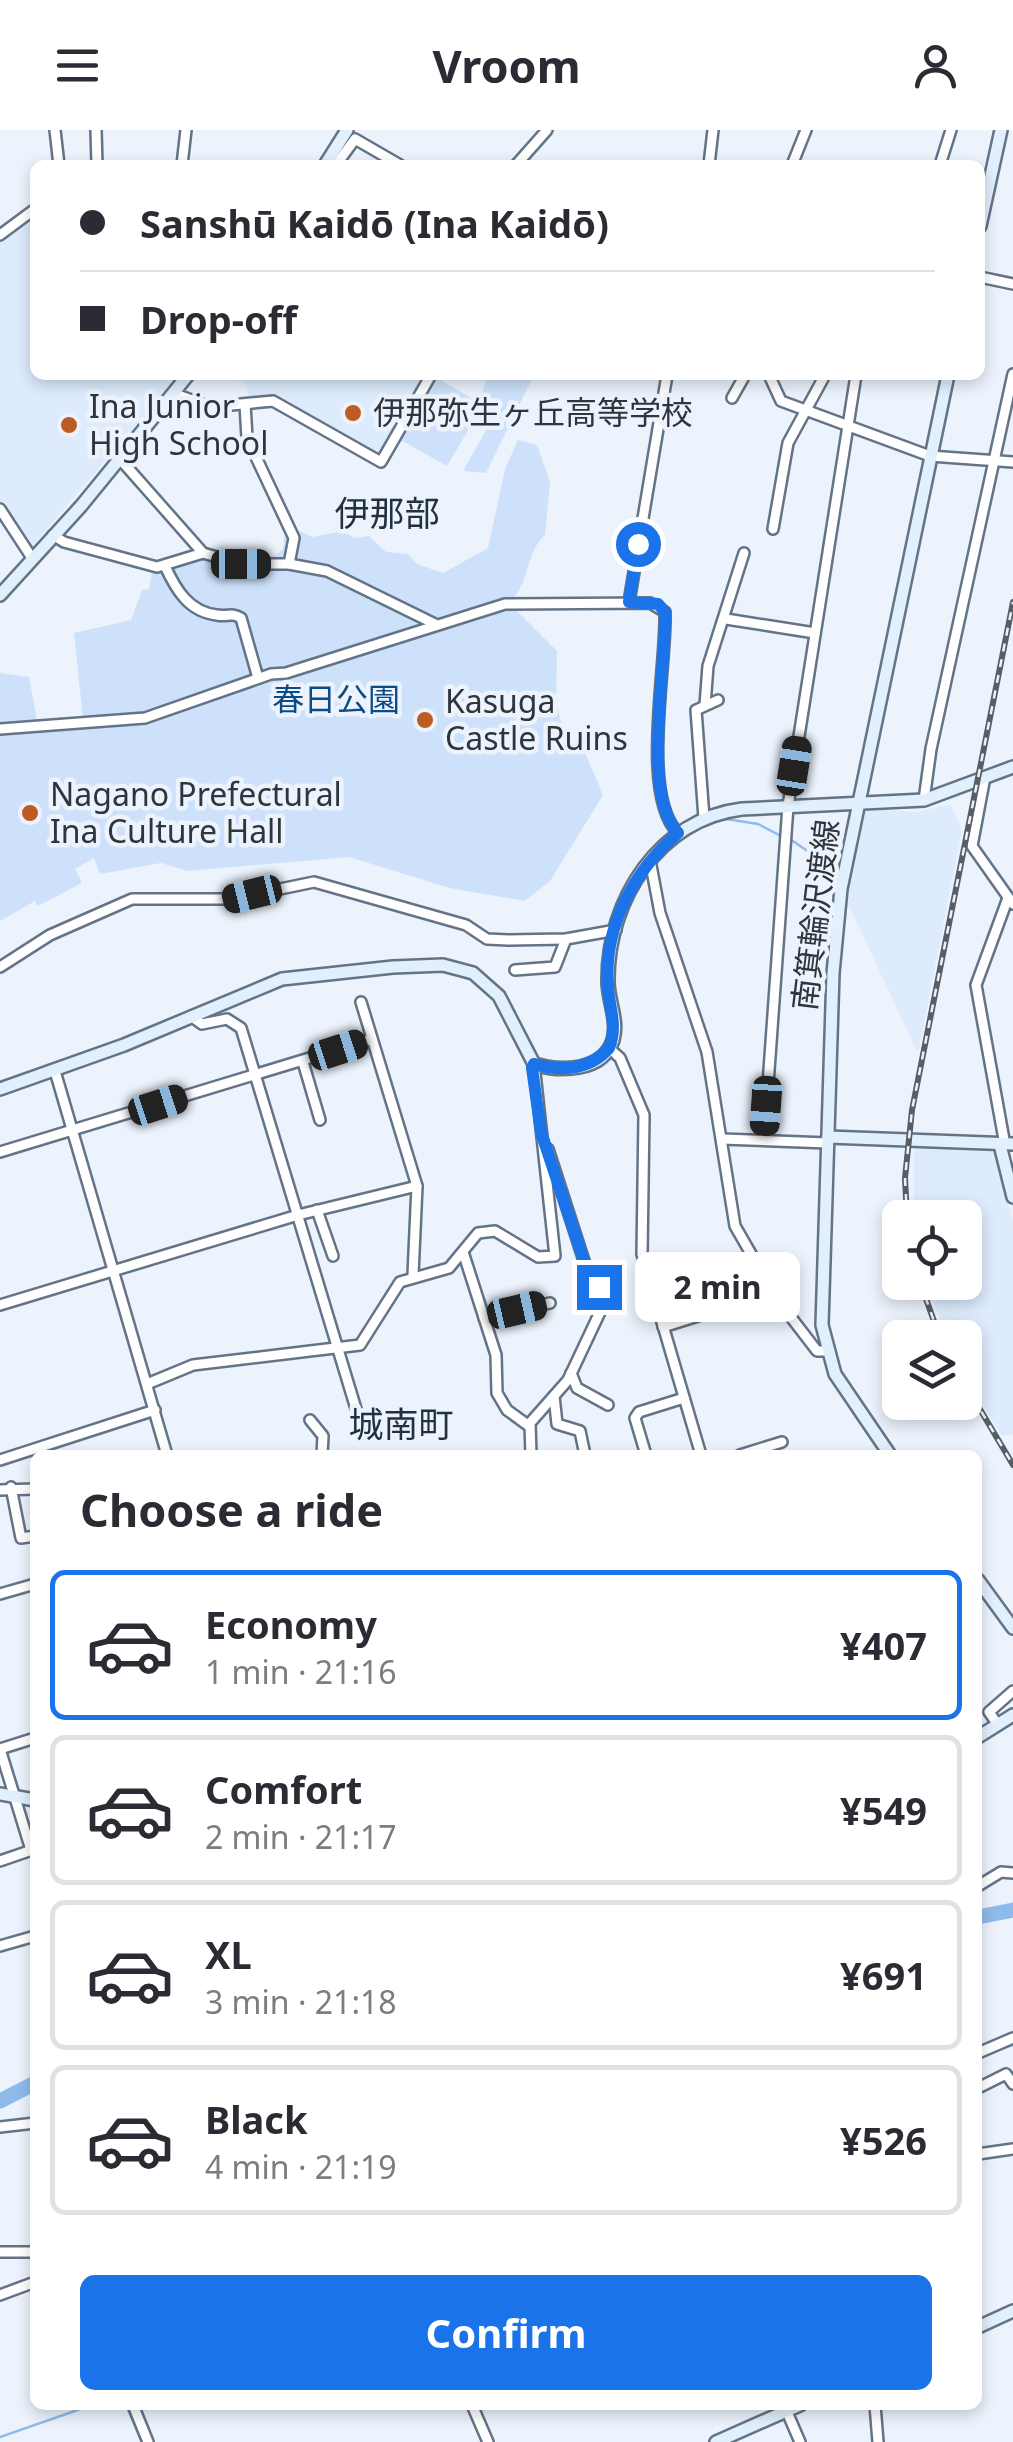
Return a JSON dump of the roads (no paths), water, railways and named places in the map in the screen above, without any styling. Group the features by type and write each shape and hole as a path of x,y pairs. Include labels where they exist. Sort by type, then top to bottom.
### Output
{"street":[{"path":"55,130 58,160"},
{"path":"96,130 98,160"},
{"path":"183,160 186,130"},
{"path":"332,160 347,130"},
{"path":"520,160 547,130"},
{"path":"709,160 713,130"},
{"path":"794,160 806,130"},
{"path":"942,160 951,130"},
{"path":"985,203 1001,130"},
{"path":"334,160 356,138 392,160"},
{"path":"799,149 800,160"},
{"path":"0,235 30,213"},
{"path":"985,277 1013,284"},
{"path":"924,800 931,748 1013,374"},
{"path":"0,594 120,460 184,380"},
{"path":"173,394 210,407 273,401 381,464 428,380"},
{"path":"629,602 666,380"},
{"path":"732,398 743,380"},
{"path":"771,380 777,398 930,456 1013,462"},
{"path":"774,529 785,456 804,410 822,380"},
{"path":"764,1140 788,806 855,380"},
{"name":"南箕輪沢渡線","path":"826,1351 822,1325 838,916 858,801 947,380"},
{"path":"245,404 247,438 294,538 289,564"},
{"path":"120,460 203,553 241,564 289,564 344,578 435,624"},
{"path":"2,516 32,558"},
{"path":"53,536 164,566 203,553"},
{"path":"705,705 708,666 744,553"},
{"path":"164,566 190,606 241,618 258,678"},
{"path":"0,729 145,718 258,678 286,673 504,604 658,604 665,612 661,770 667,820 678,833"},
{"path":"726,619 816,633"},
{"path":"704,818 696,710 718,700"},
{"path":"534,1064 550,1068 585,1066 609,1048 614,1025 608,978 627,893 650,859 678,833 726,810 924,800 1013,767"},
{"path":"985,777 972,846 1010,901 976,985 1013,1197"},
{"path":"650,859 660,913 707,1052 729,1206 744,1246 797,1328 817,1351 826,1351 844,1388 887,1450"},
{"path":"0,967 50,935 132,899 232,899 314,882 466,925 486,939 566,939 616,930"},
{"path":"514,970 556,968 566,939"},
{"path":"0,1089 55,1071 282,978 443,965 473,974 489,985 507,1009 534,1064 555,1256 538,1258 495,1230 478,1234 464,1255 448,1268 400,1282 360,1345 193,1365 148,1384"},
{"path":"360,1002 418,1186 414,1275"},
{"path":"192,1016 202,1024 234,1021 241,1028 364,1432"},
{"path":"0,1152 372,1039"},
{"path":"609,1048 620,1058 644,1115 642,1254 700,1450"},
{"path":"304,1062 320,1120"},
{"path":"55,1071 166,1450"},
{"path":"531,1450 529,1426 571,1373 601,1310 599,1287 586,1267 541,1132"},
{"path":"722,1139 1006,1145"},
{"path":"0,1305 298,1214 418,1186"},
{"path":"317,1210 333,1256"},
{"path":"464,1255 496,1355 497,1392 507,1410 529,1426"},
{"path":"484,1318 550,1303"},
{"path":"662,1327 717,1310"},
{"path":"571,1373 576,1388 608,1404"},
{"path":"554,1396 558,1424 580,1431 584,1450"},
{"path":"645,1450 635,1418 638,1412 684,1398"},
{"path":"31,1450 155,1410"},
{"path":"310,1420 322,1436 322,1450"},
{"path":"756,1450 782,1442"},
{"path":"0,1460 30,1450"},
{"path":"6,1488 21,1538 30,1537"},
{"path":"0,1594 30,1585"},
{"path":"982,1585 1013,1628"},
{"path":"982,1717 1013,1691"},
{"path":"988,1712 998,1726"},
{"path":"982,1735 1013,1714"},
{"path":"30,1740 0,1749 30,1840"},
{"path":"0,1794 30,1799"},
{"path":"0,1861 30,1850"},
{"path":"982,1884 1001,1872 1013,1873"},
{"path":"0,1946 30,1937"},
{"path":"982,2051 1013,2038"},
{"path":"982,2086 1006,2074 1013,2084"},
{"path":"0,2128 30,2125"},
{"path":"982,2153 1013,2149"},
{"path":"0,2252 30,2252"},
{"path":"0,2295 30,2284"},
{"path":"982,2325 1013,2311"},
{"path":"135,2410 148,2442"},
{"path":"474,2410 488,2442"},
{"path":"716,2442 781,2410"},
{"path":"786,2410 800,2442"},
{"path":"875,2410 878,2442"}],"waterway":[{"path":"726,819 758,824 781,836"},
{"path":"790,839 819,859 831,883"},
{"path":"982,1916 1013,1910"},
{"path":"994,2051 1013,2045"},
{"path":"0,2101 30,2086"},
{"path":"0,2437 78,2410"},
{"path":"128,2410 142,2442"}],"railway":[{"path":"906,1200 912,1110 1013,602"},
{"path":"926,1300 934,1320"},
{"path":"982,1413 1013,1465"}],"place":[{"name":"伊那弥生ヶ丘高等学校","path":"353,413"},
{"name":"Ina Junior High School","path":"69,425"},
{"name":"Kasuga Castle Ruins","path":"425,720"},
{"name":"Nagano Prefectural Ina Culture Hall","path":"30,813"}],"district":[{"name":"伊那部","path":"387,514"},
{"name":"城南町","path":"401,1425"}],"park label":[{"name":"春日公園","path":"336,700"}]}
